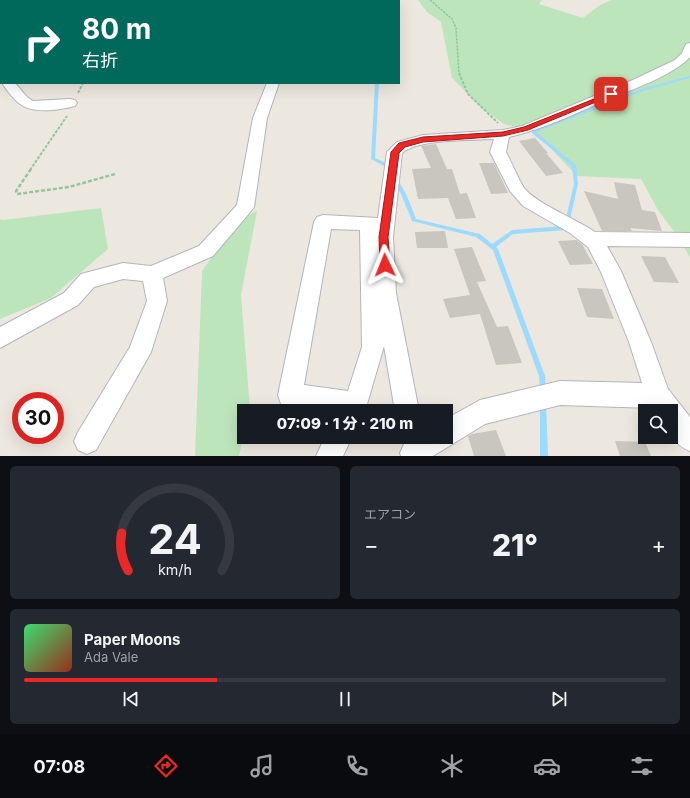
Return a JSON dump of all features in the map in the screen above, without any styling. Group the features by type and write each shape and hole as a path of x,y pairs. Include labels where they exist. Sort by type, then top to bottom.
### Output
{"street":[{"path":"355,404 373,347 377,224 392,176 395,152 402,145 423,139 503,134 545,122 639,82 679,62 687,54 690,46"},
{"path":"9,84 26,103 31,105 44,106 70,103"},
{"path":"0,338 71,299 88,280 123,271 152,274 206,251 245,207 260,118 273,84"},
{"path":"503,134 498,152 518,191 529,202 557,217 595,242 611,271 665,404"},
{"path":"337,404 290,396 323,222 377,224"},
{"path":"377,224 384,237 386,293 406,404"},
{"path":"583,233 690,240"},
{"path":"87,441 140,352 157,301 152,274"},
{"path":"453,429 480,413 557,394 641,404"},
{"path":"678,422 690,438"},
{"path":"329,456 335,444"},
{"path":"412,449 424,444"}],"path":[{"path":"430,0 452,19 456,28 458,71 468,94 505,129 503,134"},
{"path":"83,84 81,89 70,103 71,108 68,115 16,191 17,194 69,186 115,174"}],"green space":[{"path":"418,0 542,0 539,4 583,18 600,5 612,0 690,0 690,257 658,210 641,179 577,176 534,131 504,124 483,109 452,78 441,22 427,12"},
{"path":"101,208 108,249 51,298 0,319 0,219 3,220"},
{"path":"257,211 241,295 250,404 237,404 237,444 242,444 239,456 195,456 202,271 238,221"}],"building":[{"path":"535,138 563,173 546,176 519,141"},
{"path":"436,144 447,169 452,169 460,194 467,193 476,218 456,219 448,198 418,199 412,169 431,168 421,146"},
{"path":"479,163 494,163 508,193 491,194"},
{"path":"614,182 635,185 642,210 655,212 662,231 630,228 632,231 602,231 584,191 618,199"},
{"path":"445,231 448,248 417,248 415,232"},
{"path":"576,240 582,244 593,264 570,265 558,241"},
{"path":"472,247 486,281 477,282 497,327 508,326 522,363 496,365 480,314 450,318 443,299 470,295 454,249"},
{"path":"641,256 665,257 679,283 654,282"},
{"path":"577,288 602,289 614,319 587,317"},
{"path":"496,430 506,456 474,456 468,436"},
{"path":"615,441 638,442 638,444 646,444 651,456 620,456"}],"waterway":[{"path":"492,247 512,232 566,228 576,184 574,165 533,132 642,90 690,77"},
{"path":"377,84 373,159 386,165 388,169"},
{"path":"396,181 414,220 478,235 492,247"},
{"path":"492,247 495,249 542,376 543,390"},
{"path":"543,404 544,456"}],"route":[{"path":"385,265 384,237 395,152 402,145 423,139 503,134 545,122 611,94"}]}
